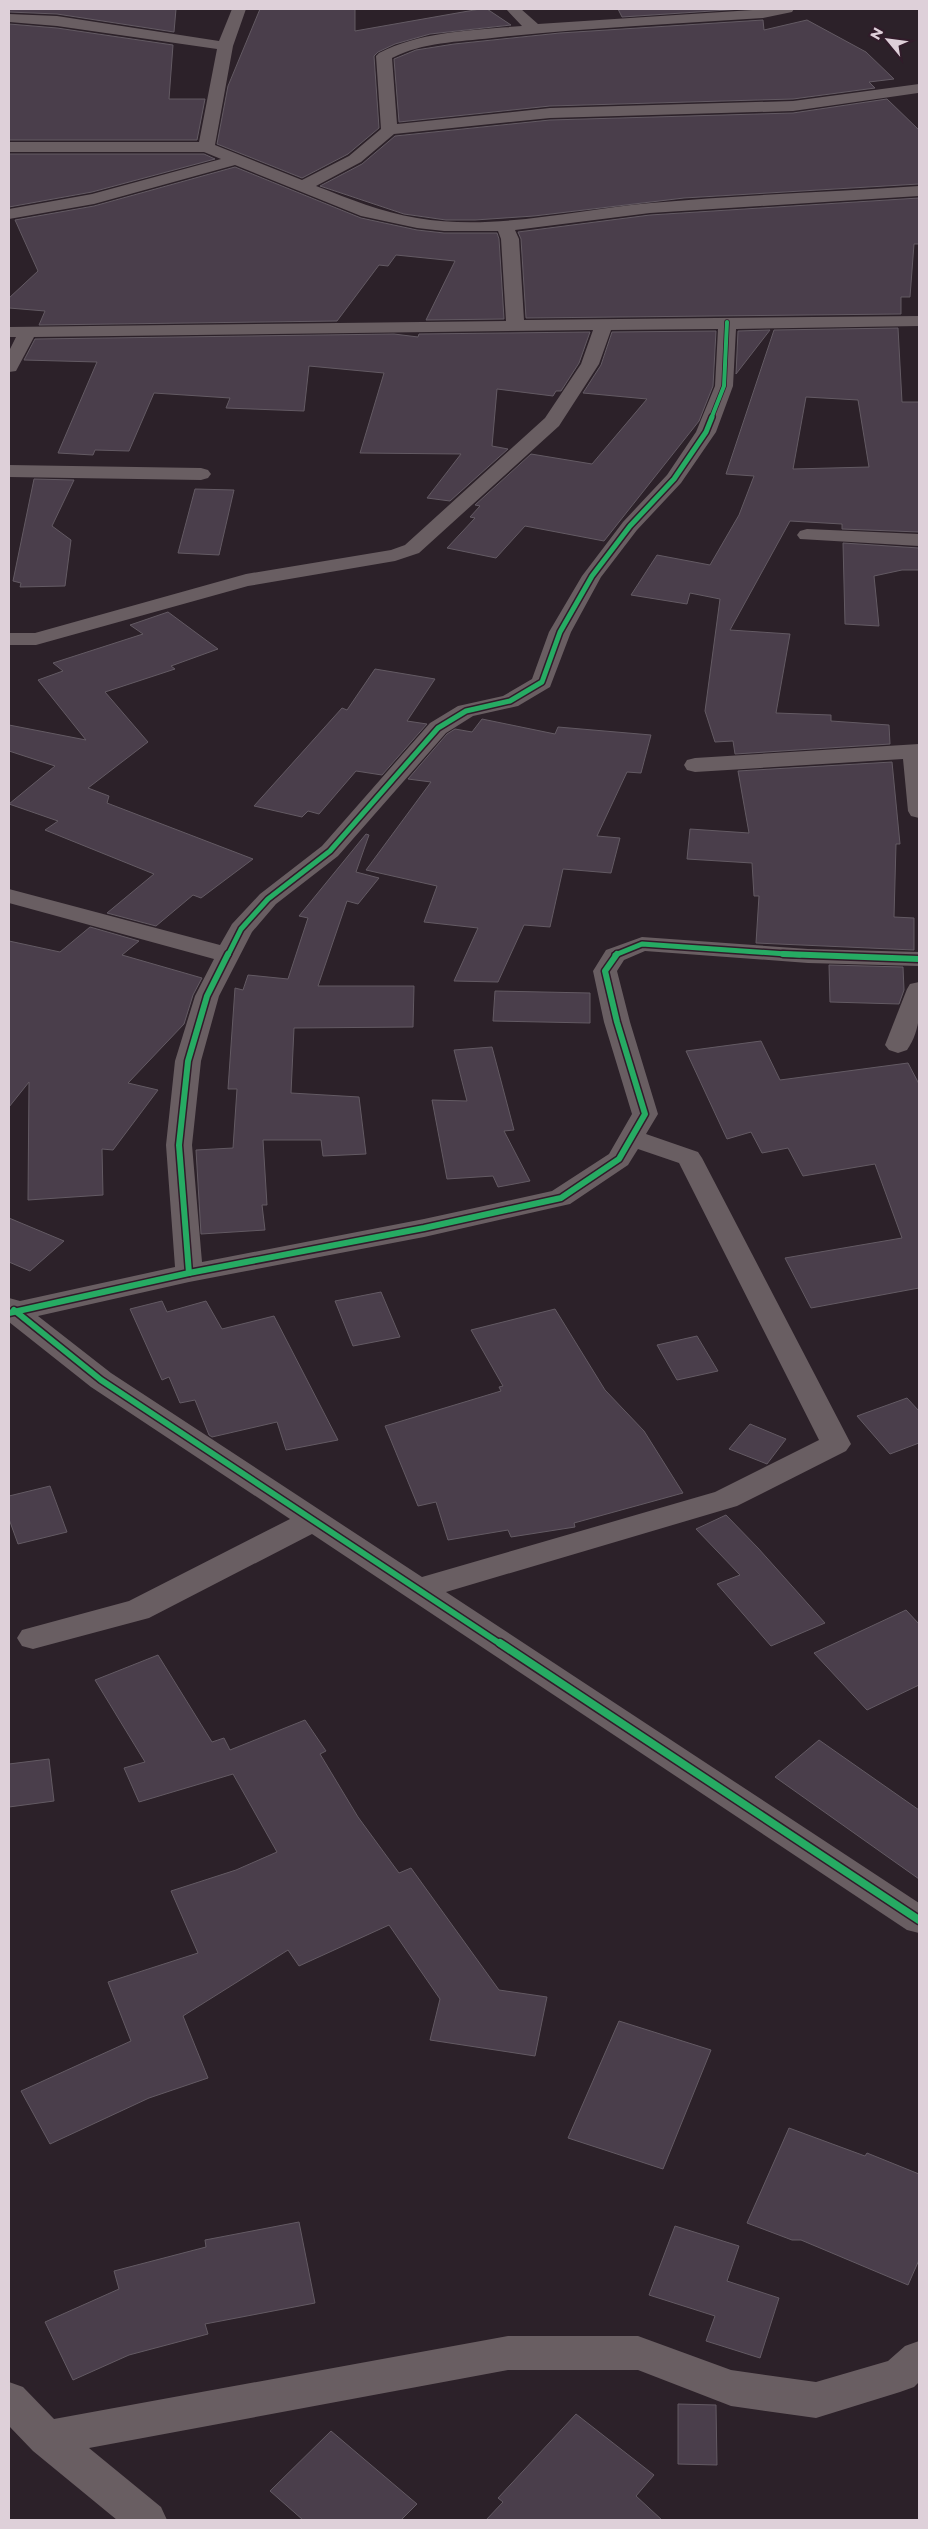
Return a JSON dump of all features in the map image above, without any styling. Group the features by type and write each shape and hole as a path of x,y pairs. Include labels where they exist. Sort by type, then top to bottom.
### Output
{"street":[{"path":"206,147 225,46 238,9"},
{"path":"513,9 533,28"},
{"path":"389,130 384,56 397,48 421,42 533,28 763,14 787,9"},
{"path":"9,18 57,21 225,46"},
{"path":"301,187 355,159 389,130 550,113 793,106 918,88"},
{"path":"9,147 206,147 234,160 366,212 417,223 444,226 505,226 650,208 919,191"},
{"path":"9,214 94,200 234,160"},
{"path":"505,226 510,239 515,326"},
{"path":"9,332 29,330 919,320"},
{"path":"189,1273 179,1145 188,1061 207,996 241,929 268,899 330,851 438,728 466,711 510,701 542,682 560,632 592,576 630,526 674,479 706,432 724,386 727,322"},
{"path":"9,639 36,640 246,580 395,555 412,549 552,422 590,364 604,325"},
{"path":"9,367 29,330"},
{"path":"9,471 201,474"},
{"path":"807,535 919,540"},
{"path":"695,765 917,751 919,811"},
{"path":"9,896 228,955"},
{"path":"12,1310 189,1273 424,1228 561,1198 619,1159 645,1114 605,971 616,955 642,944 808,956 919,959"},
{"path":"898,1045 919,989"},
{"path":"416,1590 726,1498 836,1444 688,1158 631,1138"},
{"path":"12,1310 101,1380 416,1590 919,1920"},
{"path":"33,1638 138,1610 312,1521"},
{"path":"47,2438 508,2353 638,2353 731,2388 816,2400 900,2375 919,2358"},
{"path":"9,2400 47,2438 146,2520"}],"building":[{"path":"9,9 176,9 174,32 57,14 9,12"},
{"path":"260,9 355,9 355,31 480,9 487,9 511,25 430,34 395,44 378,52 374,56 379,128 348,154 302,178 217,144 228,86"},
{"path":"618,9 742,9 622,17"},
{"path":"763,20 764,30 807,20 866,52 894,79 869,82 875,88 793,99 550,106 399,122 394,59 416,50 454,44 560,33"},
{"path":"9,24 57,28 173,45 169,99 205,99 197,140 9,140"},
{"path":"887,99 919,130 919,184 684,198 534,216 475,220 446,220 404,214 320,186 362,164 395,136 550,120 793,113"},
{"path":"9,154 204,154 215,159 92,192 9,207"},
{"path":"235,167 361,218 417,230 444,233 497,233 499,239 504,319 426,320 455,261 396,255 388,266 379,265 337,321 39,325 45,311 9,308 9,298 38,271 15,220 94,206"},
{"path":"919,198 919,244 914,244 910,297 901,297 901,314 526,318 521,239 518,232 650,215"},
{"path":"898,328 902,402 919,402 919,532 842,529 842,524 790,521 730,630 790,634 776,713 831,715 831,721 889,725 890,744 735,754 733,741 715,742 705,711 720,599 690,593 687,604 631,595 657,555 710,565 739,515 754,476 726,474 774,330","holes":["806,397 858,400 869,467 793,469"]},
{"path":"770,330 736,374 738,331"},
{"path":"716,331 713,386 699,421 604,541 525,526 496,558 447,548 475,518 470,517 480,506 475,505 531,454 592,464 647,399 583,393 601,365 612,332"},
{"path":"590,332 579,363 561,391 556,391 553,396 497,389 492,446 508,449 450,501 427,498 461,454 360,453 384,373 309,366 304,411 226,408 230,398 154,393 129,451 95,450 93,455 58,453 97,362 24,360 35,339 394,334 418,337 419,334"},
{"path":"34,479 74,480 52,526 71,540 65,586 20,587 21,583 13,581"},
{"path":"195,489 234,490 219,555 178,553"},
{"path":"843,543 919,548 919,570 902,570 874,576 879,626 845,624"},
{"path":"168,612 218,649 171,666 175,669 105,692 148,742 88,788 109,796 107,803 253,859 201,898 193,895 156,926 107,913 154,874 45,830 58,821 9,804 55,766 9,751 9,725 86,740 38,680 63,671 53,663 143,634 130,625"},
{"path":"375,669 435,679 407,721 427,724 382,775 356,771 319,814 308,811 302,817 254,806 342,708 347,710"},
{"path":"482,719 555,734 558,727 651,735 641,773 627,772 597,836 620,838 611,873 563,869 550,927 524,925 498,982 454,981 478,928 424,922 437,886 366,870 431,782 408,779 447,734 455,729 472,732"},
{"path":"892,762 900,844 896,844 894,917 914,918 914,950 756,943 759,896 754,896 752,863 687,859 690,829 749,833 738,771"},
{"path":"366,834 369,835 356,872 379,878 358,904 347,901 318,986 414,986 413,1027 294,1028 291,1093 359,1097 366,1154 323,1156 321,1140 263,1140 267,1205 262,1205 265,1230 201,1234 196,1150 233,1148 237,1089 228,1089 235,988 243,990 248,975 288,979 308,918 299,916"},
{"path":"90,927 139,941 122,955 202,978 193,995 184,1024 128,1083 158,1090 113,1150 102,1149 103,1195 28,1200 29,1082 9,1107 9,941 60,952"},
{"path":"829,965 903,967 904,990 899,1004 830,1002"},
{"path":"495,991 590,993 590,1023 493,1021"},
{"path":"761,1041 780,1080 908,1063 919,1084 919,1288 811,1308 785,1258 902,1238 875,1164 803,1176 788,1148 762,1153 751,1132 727,1139 686,1051"},
{"path":"492,1047 514,1130 504,1131 530,1181 498,1187 493,1176 447,1179 432,1100 467,1101 454,1050"},
{"path":"9,1218 64,1241 30,1271 9,1262"},
{"path":"381,1292 400,1337 353,1346 335,1301"},
{"path":"162,1301 167,1312 206,1301 222,1329 274,1316 338,1440 286,1450 277,1422 212,1437 209,1435 195,1400 180,1403 169,1377 162,1380 130,1309"},
{"path":"555,1309 605,1390 644,1431 683,1493 574,1523 575,1527 511,1537 508,1530 448,1540 436,1502 418,1506 385,1426 501,1391 499,1387 503,1386 471,1330"},
{"path":"697,1336 718,1371 677,1380 657,1345"},
{"path":"907,1398 919,1411 919,1443 890,1454 857,1416"},
{"path":"750,1424 786,1439 767,1464 729,1449"},
{"path":"50,1486 67,1532 18,1544 9,1519 9,1496"},
{"path":"726,1515 825,1623 771,1646 717,1584 740,1575 696,1529"},
{"path":"906,1610 919,1624 919,1685 867,1710 814,1653"},
{"path":"158,1655 212,1742 224,1738 230,1750 305,1720 326,1751 320,1754 358,1817 399,1873 411,1868 499,1990 547,1997 535,2056 430,2040 440,1999 389,1925 299,1966 288,1950 183,2016 208,2078 149,2098 50,2144 21,2091 131,2041 108,1982 198,1953 171,1891 236,1870 277,1852 233,1774 139,1802 124,1768 145,1762 95,1680"},
{"path":"819,1740 919,1810 919,1879 775,1777"},
{"path":"49,1759 54,1801 9,1807 9,1764"},
{"path":"619,2021 711,2050 663,2169 568,2138"},
{"path":"789,2128 865,2156 867,2153 919,2174 919,2260 908,2285 801,2240 792,2240 747,2223"},
{"path":"299,2222 315,2303 205,2324 208,2334 129,2355 73,2380 45,2322 119,2289 114,2271 206,2247 205,2240"},
{"path":"675,2226 739,2246 727,2281 779,2298 760,2358 706,2341 715,2316 649,2295"},
{"path":"678,2404 716,2405 717,2465 678,2464"},
{"path":"576,2414 654,2475 636,2496 662,2520 486,2520 503,2502 498,2498"},
{"path":"331,2431 417,2504 401,2520 303,2520 270,2491"}],"cycle path":[{"path":"189,1273 179,1145 188,1061 207,996 241,929 268,899 330,851 438,728 466,711 510,701 542,682 560,632 592,576 630,526 674,479 706,432 724,386 727,322"},
{"path":"9,1313 189,1273 424,1228 561,1198 619,1159 645,1114 617,1022 605,971 615,955 642,944 808,956 919,959"},
{"path":"14,1310 101,1380 919,1920"}]}
